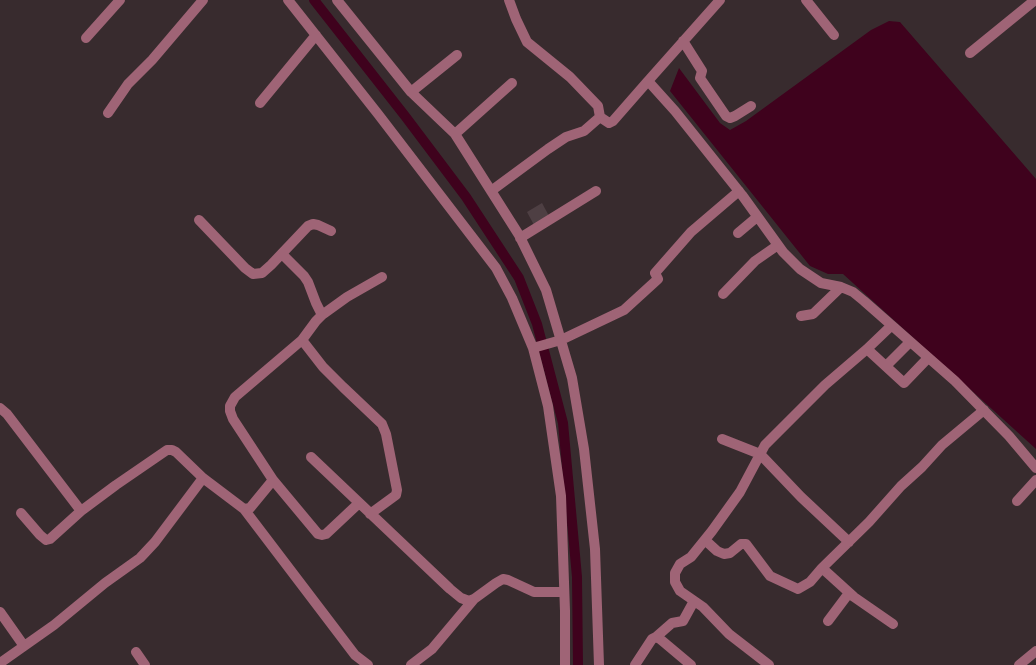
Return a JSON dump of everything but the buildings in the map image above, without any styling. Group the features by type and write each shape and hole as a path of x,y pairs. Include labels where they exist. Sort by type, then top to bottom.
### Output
{"street":[{"path":"86,38 120,0"},
{"path":"108,113 128,84 152,60 203,0"},
{"path":"288,0 388,126 496,268 535,347 548,406 560,496 565,665"},
{"path":"337,0 411,92 455,134 520,238 546,290 557,341 572,378 584,449 595,549 599,665"},
{"path":"509,0 527,42 570,76 598,106 600,117 609,123 613,121 720,0"},
{"path":"806,0 834,35"},
{"path":"970,53 1035,0"},
{"path":"260,103 316,35"},
{"path":"683,41 702,71 700,78 726,116 730,118 751,106"},
{"path":"411,92 457,55"},
{"path":"648,81 675,111 739,191 778,246 800,269 821,283 841,287 852,292 955,381 1009,436 1036,468"},
{"path":"455,134 512,83"},
{"path":"491,190 566,137 584,131 600,117"},
{"path":"520,238 596,191"},
{"path":"535,347 557,341 624,310 658,279 655,273 691,232 739,191"},
{"path":"738,233 757,217"},
{"path":"199,220 245,268 253,274 262,273 308,226 313,224 318,225 331,231"},
{"path":"723,294 755,261 778,246"},
{"path":"282,254 308,282 322,316"},
{"path":"359,503 326,534 322,535 316,531 273,480 233,419 230,406 235,398 302,340 316,321 347,297 382,277"},
{"path":"801,316 813,314 841,287"},
{"path":"769,665 729,634 703,607 680,591 675,582 675,573 680,564 691,558 740,492 765,445 825,385 891,326"},
{"path":"302,340 323,367 382,424 386,434 396,495 370,514"},
{"path":"886,366 910,342"},
{"path":"867,349 904,383 928,358"},
{"path":"0,408 7,414 81,511"},
{"path":"705,540 717,551 724,554 730,553 741,544 746,544 770,576 798,589 810,582 942,445 984,410"},
{"path":"722,439 760,454 801,497 849,542"},
{"path":"21,513 40,535 46,540 50,539 81,511 116,485 168,450 172,450 203,478 244,509 355,655 368,665"},
{"path":"311,457 450,589 462,598 469,601 474,599"},
{"path":"0,663 54,625 105,583 140,558 155,542 203,478"},
{"path":"244,509 250,508 273,480"},
{"path":"1017,501 1036,480"},
{"path":"822,568 849,593 893,624"},
{"path":"411,665 432,649 474,599 503,579 534,592 564,592"},
{"path":"828,621 849,593"},
{"path":"635,665 652,638 656,637 672,623 683,621 694,601"},
{"path":"0,612 24,646"},
{"path":"656,637 691,665"},
{"path":"1019,665 1036,651"},
{"path":"136,652 145,665"}],"shaded area":[{"path":"889,21 900,22 1036,179 1036,449 843,274 828,274 810,266 670,91 679,68 720,123 730,130 746,121 871,30"}],"waterway":[{"path":"314,0 466,197 519,278 537,324 563,423 577,577 578,665"}]}
